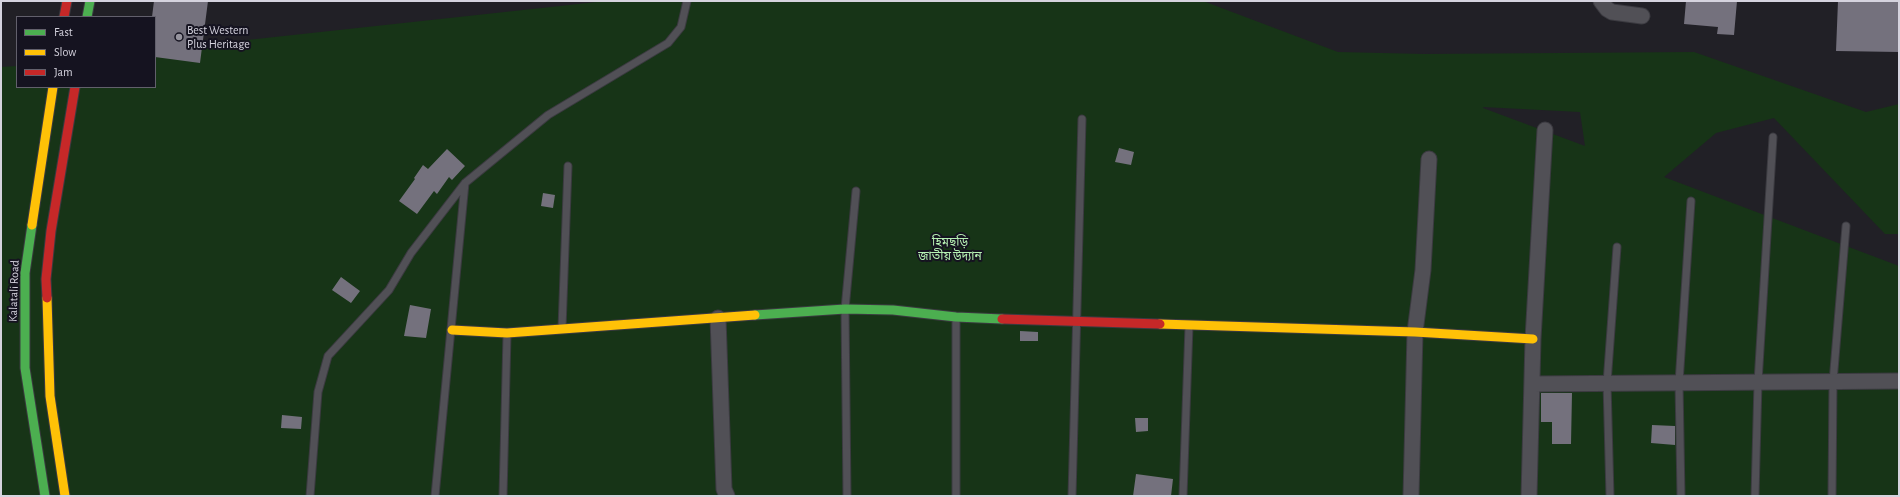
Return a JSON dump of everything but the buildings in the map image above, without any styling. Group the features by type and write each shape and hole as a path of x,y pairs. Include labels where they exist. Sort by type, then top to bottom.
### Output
{"main road":[{"path":"64,16 67,1"},
{"path":"87,16 90,1"},
{"name":"Kalatali Road","path":"45,496 25,368 25,273 54,88"},
{"path":"65,496 50,396 46,279 51,231 75,88"},
{"path":"452,330 507,333 845,309 893,310 956,317 1189,326 1415,332 1533,339"}],"street":[{"path":"1600,1 1612,12 1642,16"},
{"path":"1529,496 1533,339 1545,130"},
{"path":"1411,496 1415,332 1423,270 1429,159"},
{"path":"718,318 724,489 727,496"},
{"path":"1532,384 1899,381"}],"lane":[{"path":"310,496 318,392 328,356 388,290 411,253 465,183 548,115 668,44 681,27 687,1"},
{"path":"1072,496 1082,119"},
{"path":"1756,496 1758,382 1773,137"},
{"path":"562,330 568,166"},
{"path":"435,496 465,183"},
{"path":"847,496 845,309 856,191"},
{"path":"1681,496 1679,383 1691,201"},
{"path":"1832,496 1832,382 1846,226"},
{"path":"1610,496 1607,383 1617,247"},
{"path":"956,317 956,496"},
{"path":"1183,496 1189,326"},
{"path":"503,496 507,333"}],"green space":[{"name":"হিমছড়ি জাতীয় উদ্যান","path":"606,1 1203,1 1338,52 1424,54 1694,52 1866,112 1899,104 1899,234 1885,234 1774,118 1716,133 1664,177 1899,266 1899,496 1,496 1,67 16,66 16,88 156,88 156,50","holes":["1483,107 1580,112 1585,146 1483,108"]}],"traffic: fast":[{"path":"87,16 90,1"},
{"path":"32,225 25,273 25,368 45,496"},
{"path":"755,315 845,309 893,310 956,317 1002,319"}],"traffic: slow":[{"path":"32,225 53,88"},
{"path":"47,298 50,396 65,496"},
{"path":"452,330 507,333 755,315"},
{"path":"1160,324 1415,332 1533,339"}],"traffic: jam":[{"path":"64,16 67,1"},
{"path":"47,298 46,279 51,231 75,88"},
{"path":"1002,319 1160,324"}],"place":[{"name":"Best Western Plus Heritage","path":"179,37"}]}
